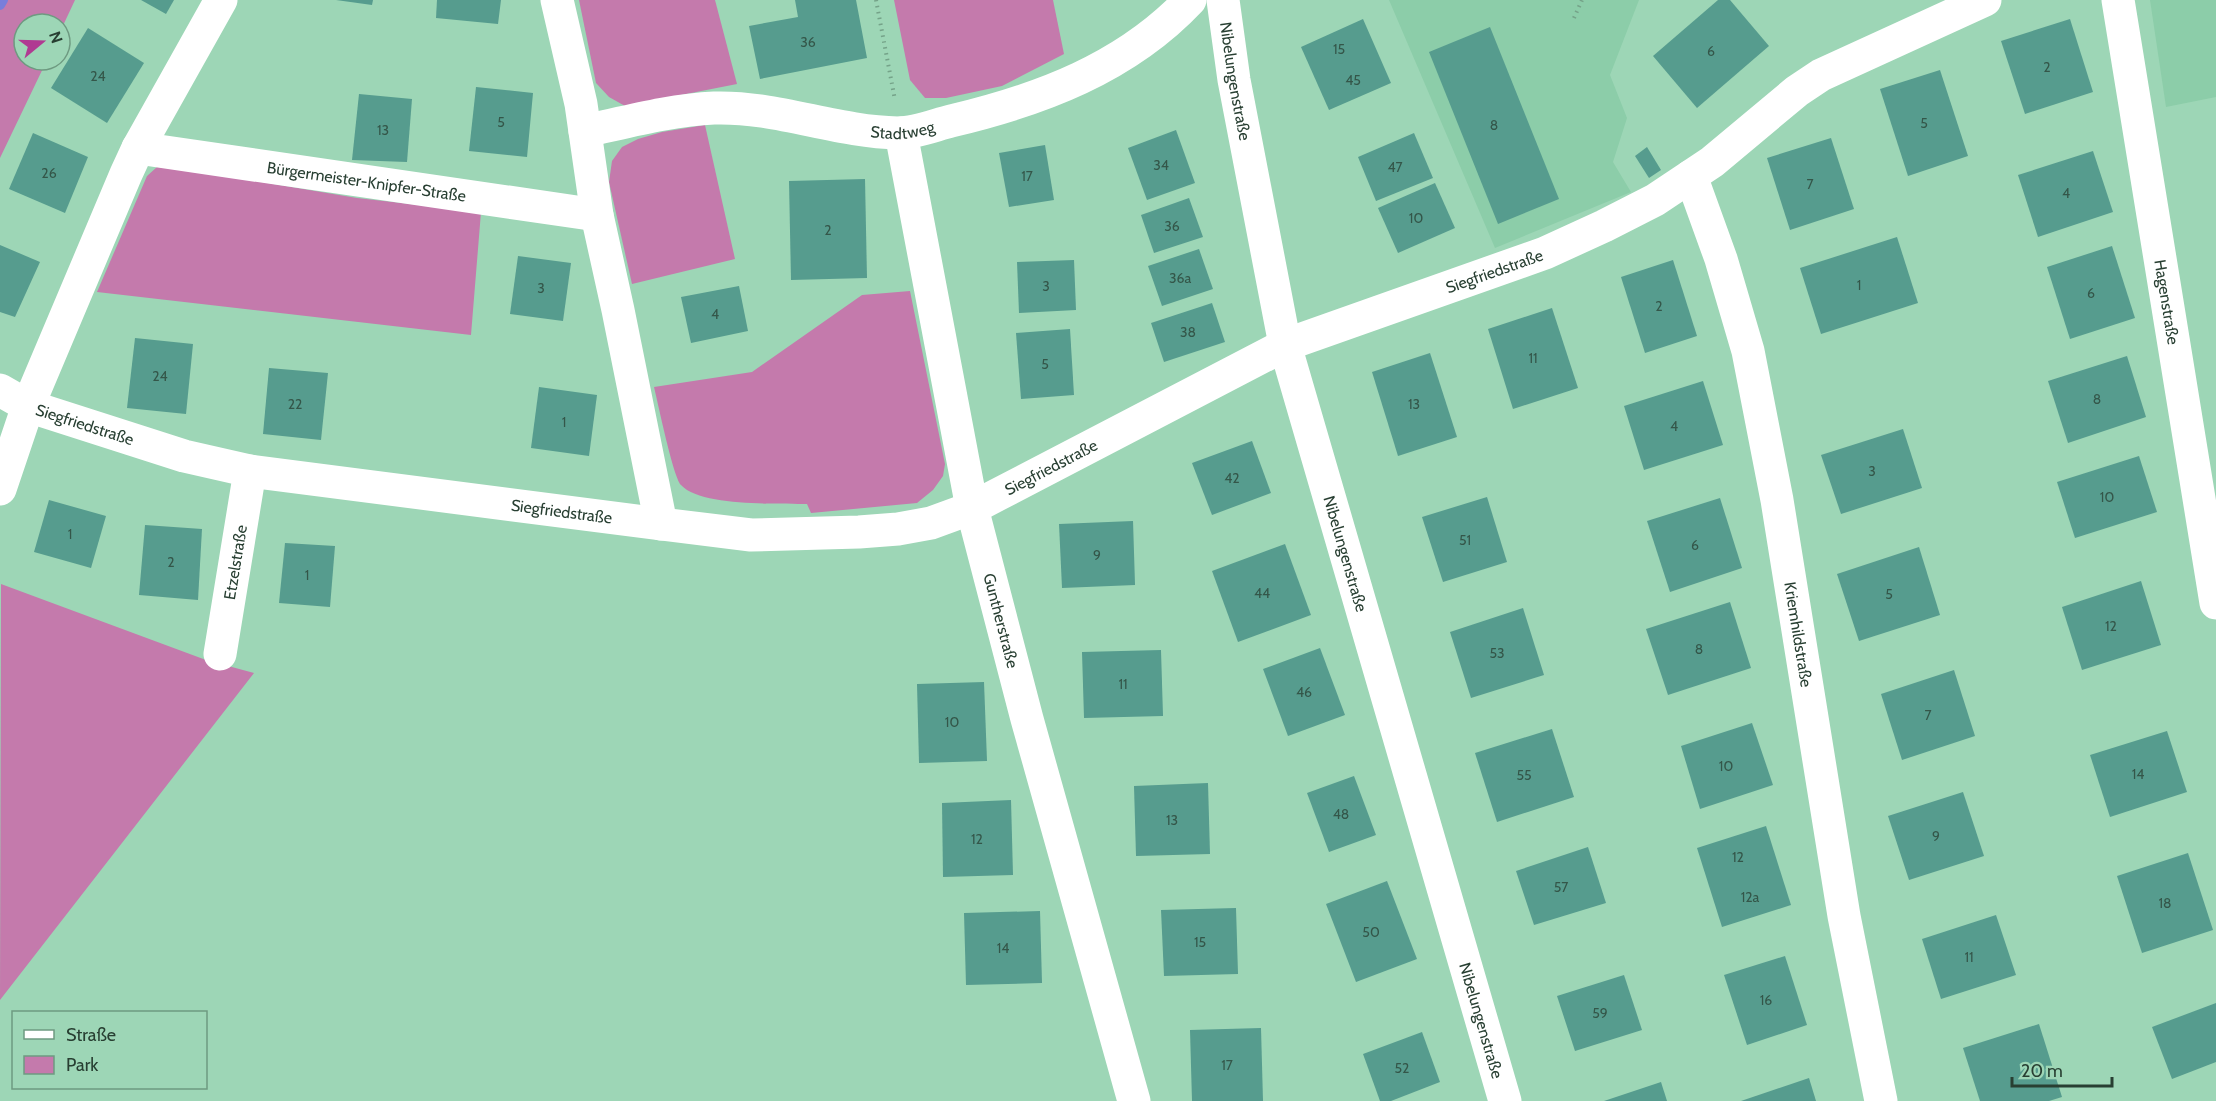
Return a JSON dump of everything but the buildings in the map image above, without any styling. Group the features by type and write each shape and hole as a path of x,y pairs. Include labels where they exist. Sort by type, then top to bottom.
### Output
{"street":[{"path":"0,489 14,398 132,161 221,0"},
{"path":"557,0 581,104 597,215 661,524"},
{"name":"Stadtweg","path":"585,131 667,114 715,108 754,111 859,130 901,133 985,113 1056,88 1102,68 1140,45 1172,20 1190,0"},
{"name":"Nibelungenstraße","path":"1223,0 1234,80 1285,345 1505,1101"},
{"name":"Siegfriedstraße","path":"14,398 184,456 250,471 751,535 898,529 931,522 972,508 1285,345 1545,253 1655,200 1712,162 1797,91 1821,75 1985,0"},
{"name":"Hagenstraße","path":"2118,0 2216,603"},
{"name":"Guntherstraße","path":"901,133 972,508 1027,719 1134,1101"},
{"name":"Bürgermeister-Knipfer-Straße","path":"132,161 597,215"},
{"name":"Kriemhildstraße","path":"1691,176 1722,259 1748,351 1777,500 1844,916 1881,1101"},
{"name":"Etzelstraße","path":"220,654 250,471"}],"path":[{"path":"876,0 901,133"},
{"path":"1574,18 1582,0"}],"shaded area":[{"path":"1389,0 1639,0 1610,75 1627,118 1613,162 1631,192 1495,248"},
{"path":"2150,0 2216,0 2216,97 2166,107"}],"green space":[{"path":"0,0 75,0 69,12 12,12 12,72 41,72 0,158"},
{"path":"579,0 715,0 737,84 625,106 609,97 596,83"},
{"path":"894,0 1053,0 1064,54 1002,86 946,98 925,98 910,80"},
{"path":"705,125 735,259 632,284 609,182 612,161 622,147 638,139 662,132"},
{"path":"157,167 208,173 357,198 481,212 471,335 97,292 147,176"},
{"path":"910,291 945,464 943,476 933,490 917,503 811,513 807,504 722,500 691,492 681,485 670,454 654,387 752,372 862,295"},
{"path":"1,584 206,660 254,673 0,1000"}],"waterway":[{"path":"0,5 3,0"}]}
